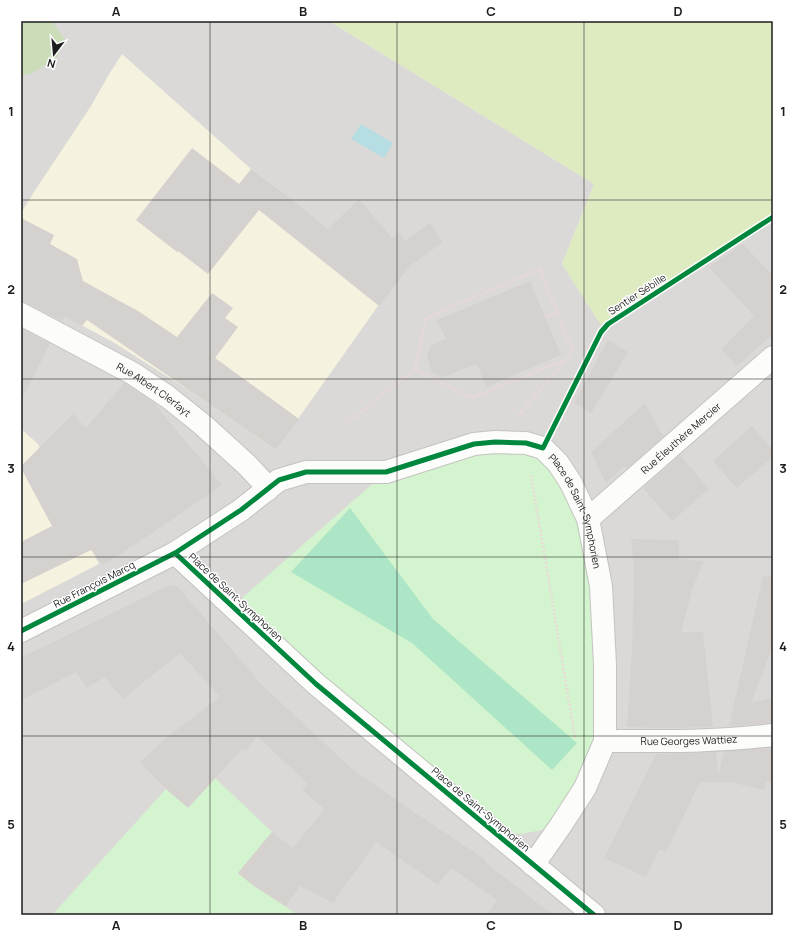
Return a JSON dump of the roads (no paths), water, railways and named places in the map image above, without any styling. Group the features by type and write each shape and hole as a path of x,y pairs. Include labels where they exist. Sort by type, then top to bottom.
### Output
{"street":[{"name":"Rue Albert Clerfayt","path":"21,314 132,373 168,398 203,425 247,465 261,480 267,490"},
{"name":"Rue Éleuthère Mercier","path":"588,519 773,357"},
{"name":"Place de Saint-Symphorien","path":"495,442 534,445 558,463 571,483 588,519 601,586 605,665 605,741 585,788 562,826 533,865 316,684 175,553 241,510 267,490 279,480 306,472 386,472 474,444 495,442"},
{"name":"Rue François Marcq","path":"21,631 175,553"},
{"name":"Rue Georges Wattiez","path":"605,741 745,739 773,735"},
{"path":"533,865 594,915"}],"water":[{"path":"361,124 393,143 384,158 351,139"}]}
